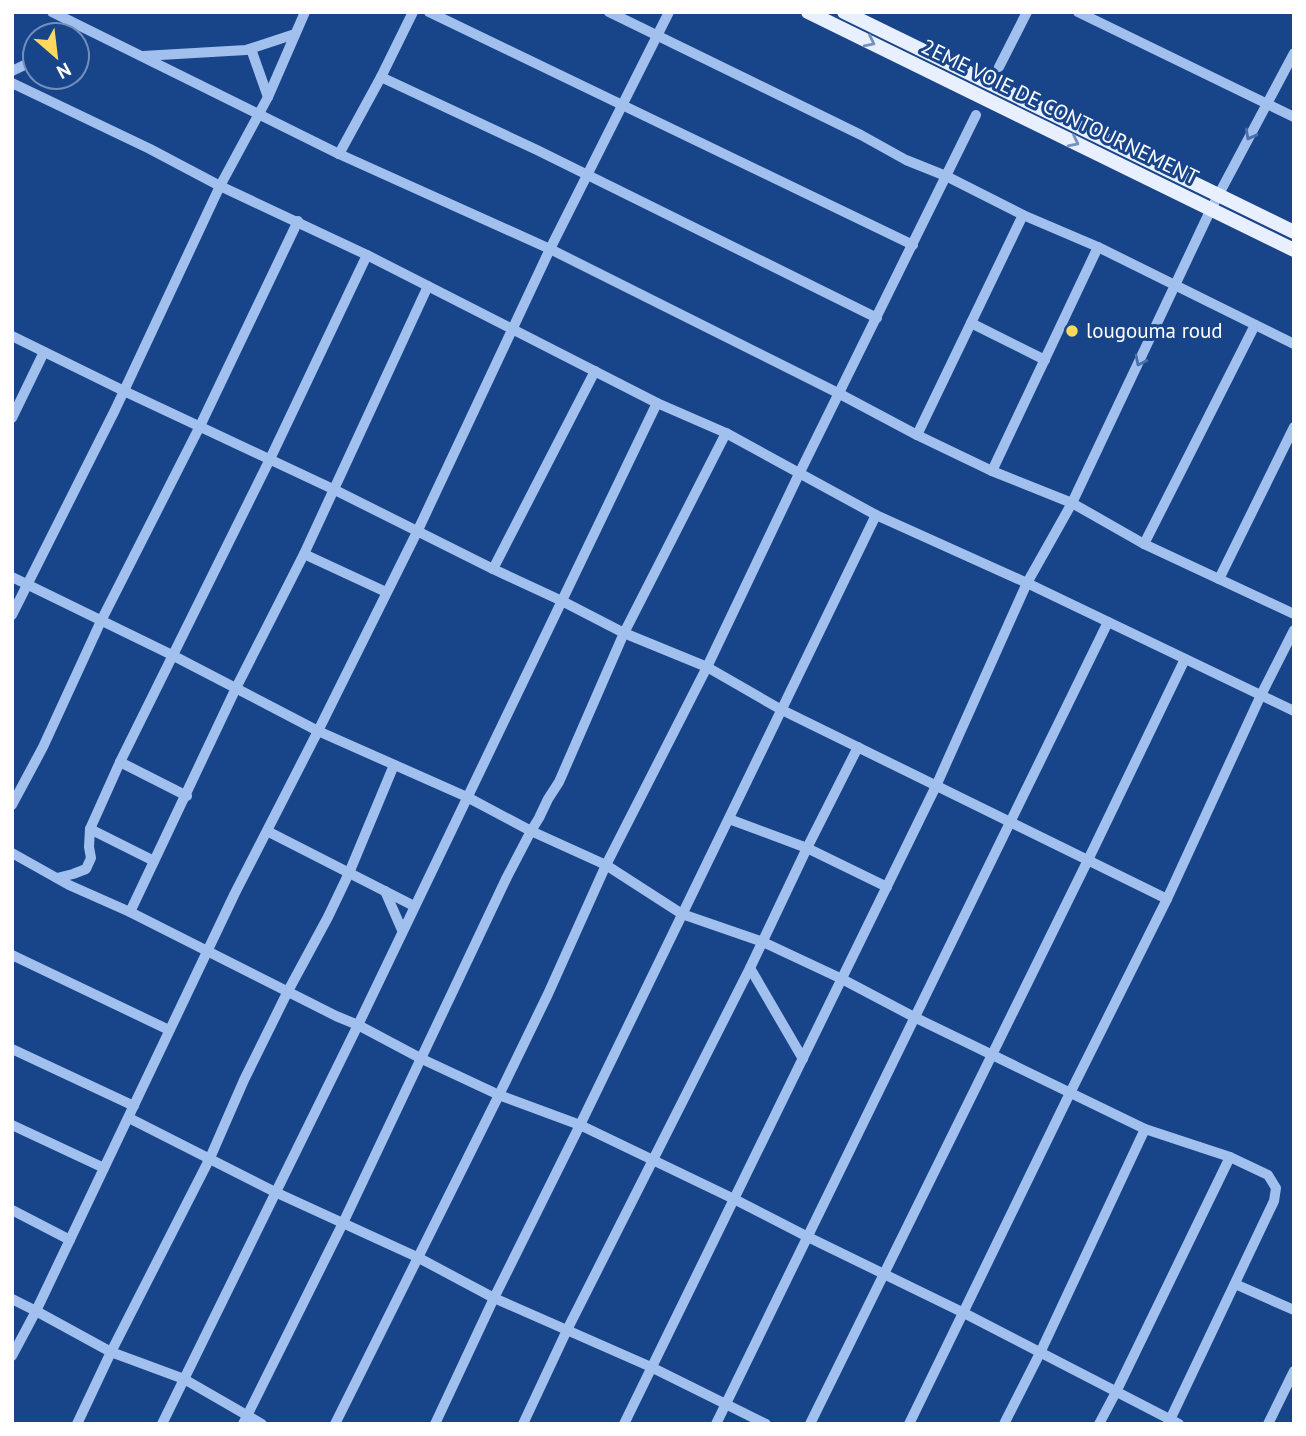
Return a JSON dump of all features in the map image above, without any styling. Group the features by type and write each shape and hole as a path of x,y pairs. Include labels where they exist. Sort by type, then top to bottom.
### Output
{"main road":[{"name":"2EME VOIE DE CONTOURNEMENT","path":"808,12 1294,250"},
{"path":"846,13 1294,232"}],"street":[{"path":"52,12 70,21"},
{"path":"12,615 124,391 220,186 260,114 305,12"},
{"path":"339,154 413,12"},
{"path":"429,12 913,245"},
{"path":"609,12 906,160 1098,247 1294,344"},
{"path":"12,1356 207,952 418,530 550,249 669,12"},
{"path":"999,67 1027,12"},
{"path":"1078,12 1294,117"},
{"path":"91,31 339,154 550,249 917,435 992,471 1072,503 1144,544 1294,614"},
{"path":"141,56 246,50 295,34"},
{"path":"251,48 268,97"},
{"path":"624,1424 936,786 1027,583 1072,503 1211,209 1294,53"},
{"path":"381,77 588,175 877,318"},
{"path":"12,83 367,255 657,403 726,433 876,516 1027,583 1294,711"},
{"path":"335,1424 499,1095 606,865 708,667 838,393 976,115"},
{"path":"917,435 1023,215"},
{"path":"12,806 298,222"},
{"path":"992,471 1098,247"},
{"path":"93,895 84,883 91,858 90,829 120,762 270,459 367,255"},
{"path":"130,912 236,688 335,490 428,286"},
{"path":"971,323 1045,360"},
{"path":"1144,544 1255,325"},
{"path":"12,336 418,530 624,633 708,667 780,709 1167,899"},
{"path":"12,418 44,352"},
{"path":"493,569 595,370"},
{"path":"162,1424 657,403"},
{"path":"1219,579 1294,427"},
{"path":"245,1420 343,1223 496,900 559,782 624,633 726,433"},
{"path":"435,1424 876,516"},
{"path":"304,554 386,592"},
{"path":"12,577 172,655 318,731 467,797 531,831 606,865 682,914 763,942 1145,1129 1230,1157 1268,1175 1276,1188 1274,1201 1172,1422 964,1313 734,1199 580,1125 499,1095 422,1059 358,1024 336,1016 57,878 12,853"},
{"path":"716,1424 1108,622"},
{"path":"909,1424 1167,899 1294,630"},
{"path":"810,1424 1185,659"},
{"path":"523,1424 567,1330 858,747"},
{"path":"120,762 187,796"},
{"path":"77,1424 210,1158 244,1080 288,991 328,917 394,765"},
{"path":"729,818 807,848 887,887"},
{"path":"90,829 154,861"},
{"path":"267,831 414,906"},
{"path":"57,878 86,869"},
{"path":"384,891 402,930"},
{"path":"12,955 169,1030"},
{"path":"750,968 803,1059"},
{"path":"12,1049 134,1107"},
{"path":"129,1118 275,1192 417,1257 494,1298 651,1367 766,1424"},
{"path":"12,1125 104,1168"},
{"path":"1004,1424 1145,1129"},
{"path":"1099,1424 1230,1157"},
{"path":"12,1210 70,1240"},
{"path":"1235,1284 1294,1310"},
{"path":"12,1299 111,1352 184,1379 245,1420 262,1424"},
{"path":"1268,1424 1294,1371"}],"place":[{"name":"lougouma roud","path":"1072,331"}]}
